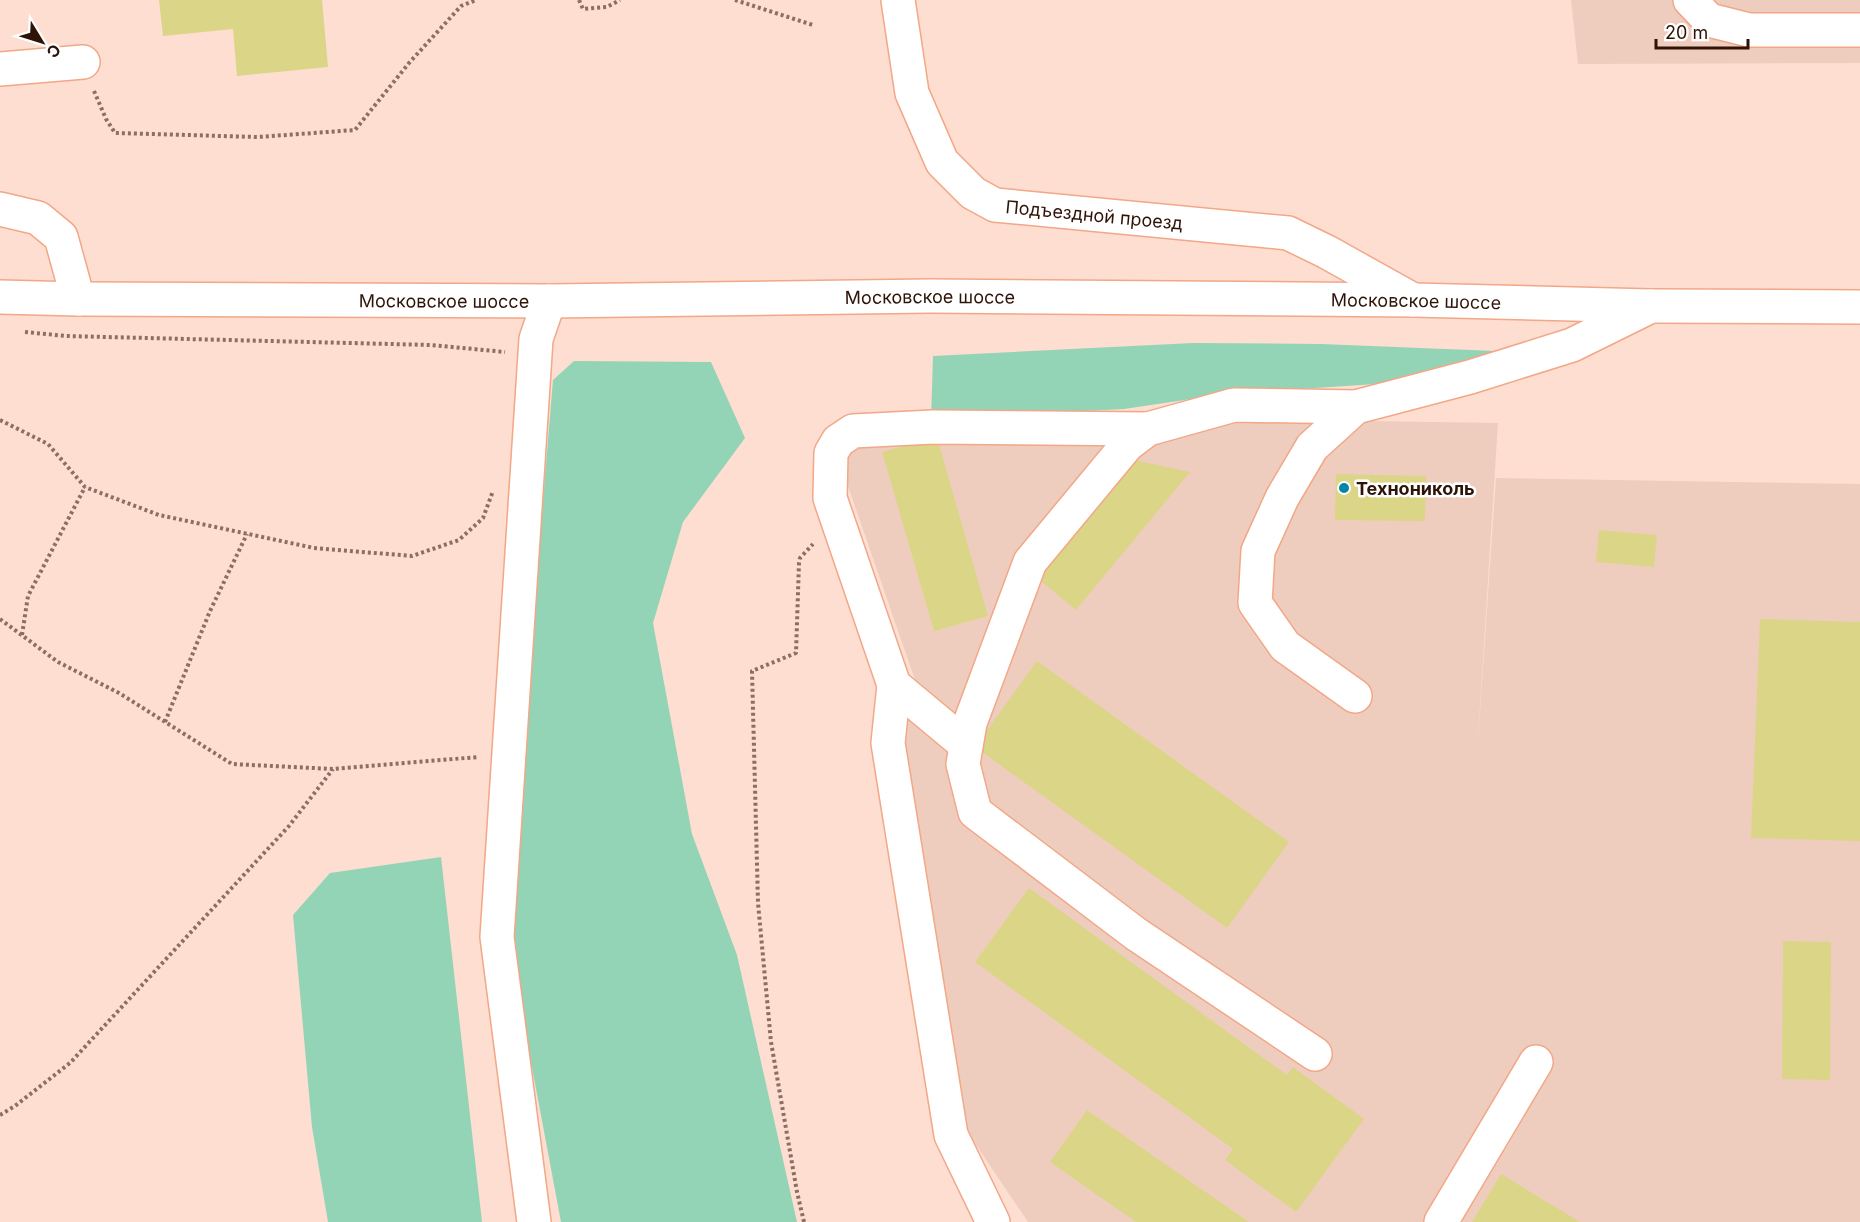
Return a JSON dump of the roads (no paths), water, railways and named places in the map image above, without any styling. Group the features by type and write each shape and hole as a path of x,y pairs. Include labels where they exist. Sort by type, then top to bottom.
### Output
{"main road":[{"name":"Подъездной проезд","path":"898,0 912,93 942,162 973,194 995,205 1288,233 1413,300"},
{"path":"1690,0 1709,20 1749,30 1860,30"},
{"path":"0,69 82,62"},
{"path":"0,209 38,218 61,237 78,299"},
{"name":"Московское шоссе","path":"0,297 549,301 930,296 1413,300 1860,308"},
{"path":"534,1222 497,937 536,339 549,301"},
{"path":"993,1222 951,1135 888,743 894,685 830,498 831,453 838,441 853,431 933,427 1148,429 1234,405 1356,407 1470,377 1572,345 1651,306"},
{"path":"1355,696 1285,646 1255,603 1258,551 1282,498 1312,447 1356,407"},
{"path":"1148,429 1127,445 1030,562 970,723 963,764 975,812 1136,934 1315,1054"},
{"path":"894,685 966,745"},
{"path":"1442,1222 1536,1062"}],"place":[{"name":"Технониколь","path":"1344,488"}]}
